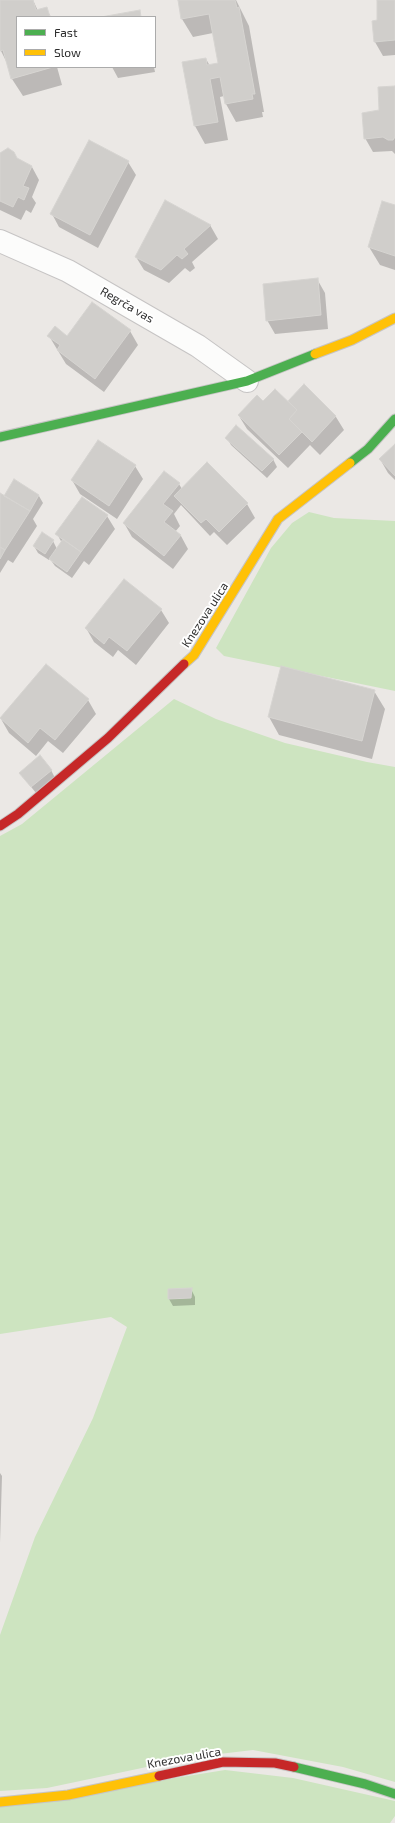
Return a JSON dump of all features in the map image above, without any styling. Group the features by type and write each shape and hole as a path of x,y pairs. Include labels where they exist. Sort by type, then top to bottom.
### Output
{"street":[{"name":"Regrča vas","path":"0,241 68,271 198,346 247,381"},
{"path":"0,437 247,381 352,340 395,318"},
{"name":"Knezova ulica","path":"0,826 18,814 108,738 194,655 278,519 368,449 395,419"},
{"name":"Knezova ulica","path":"0,1802 68,1795 223,1762 275,1763 365,1784 395,1794"}],"green space":[{"path":"309,512 334,518 395,521 395,691 224,656 216,648 271,548 292,523"},
{"path":"174,699 216,719 285,743 395,767 395,1782 343,1767 253,1750 194,1757 47,1788 0,1791 0,1635 35,1537 93,1418 127,1327 111,1317 0,1334 0,836 22,824"},
{"path":"225,1770 293,1778 395,1801 395,1816 390,1823 0,1823 0,1806"}],"building":[{"path":"0,0 33,0 36,10 47,7 50,16 16,16 16,68 50,68 11,79 3,50 0,51"},
{"path":"178,0 235,0 237,8 239,7 255,94 252,94 253,99 225,104 220,77 210,79 218,122 194,126 182,62 206,58 207,65 218,63 209,14 181,19"},
{"path":"377,0 395,0 395,40 374,42 372,21 377,20"},
{"path":"140,10 141,16 107,16"},
{"path":"395,86 395,137 393,140 388,140 383,137 364,139 362,113 379,110 378,87"},
{"path":"89,140 129,161 90,235 50,214"},
{"path":"8,148 14,152 17,158 32,166 23,186 29,188 24,200 18,197 13,207 0,201 0,153"},
{"path":"165,200 211,225 184,249 188,254 182,259 177,255 161,270 135,257"},
{"path":"382,201 395,205 395,256 368,247"},
{"path":"318,278 321,315 266,321 263,284"},
{"path":"92,302 131,330 95,379 57,350 60,345 47,336 55,326 67,336"},
{"path":"304,384 336,416 312,442 289,419 297,410 288,401"},
{"path":"275,389 297,410 289,419 302,432 279,455 238,415 257,395 263,401"},
{"path":"236,425 274,459 262,471 225,438"},
{"path":"98,440 136,465 109,506 71,480"},
{"path":"395,444 395,476 379,459"},
{"path":"207,462 248,503 219,532 206,519 201,523 174,496"},
{"path":"164,471 180,483 163,504 173,511 164,522 181,535 164,556 123,523"},
{"path":"14,479 39,495 30,511 4,496"},
{"path":"0,493 30,511 5,550 0,547"},
{"path":"82,497 108,515 81,552 55,534"},
{"path":"42,532 54,540 45,554 33,546"},
{"path":"63,539 81,552 67,572 49,559"},
{"path":"0,547 5,550 0,559"},
{"path":"124,579 162,609 127,651 109,637 104,644 85,628"},
{"path":"46,664 89,699 55,740 40,728 28,743 0,718"},
{"path":"281,666 375,690 362,741 268,717"},
{"path":"40,755 52,770 31,787 19,773"},
{"path":"192,1288 191,1298 168,1299 168,1289"}],"traffic: fast":[{"path":"0,437 247,381 315,354"},
{"path":"350,463 368,449 395,419"},
{"path":"294,1767 365,1784 395,1794"}],"traffic: slow":[{"path":"315,354 352,340 395,318"},
{"path":"184,664 194,655 278,519 350,463"},
{"path":"0,1802 68,1795 159,1776"}],"traffic: jam":[{"path":"0,826 18,814 108,738 184,664"},
{"path":"159,1776 223,1762 275,1763 294,1767"}]}
